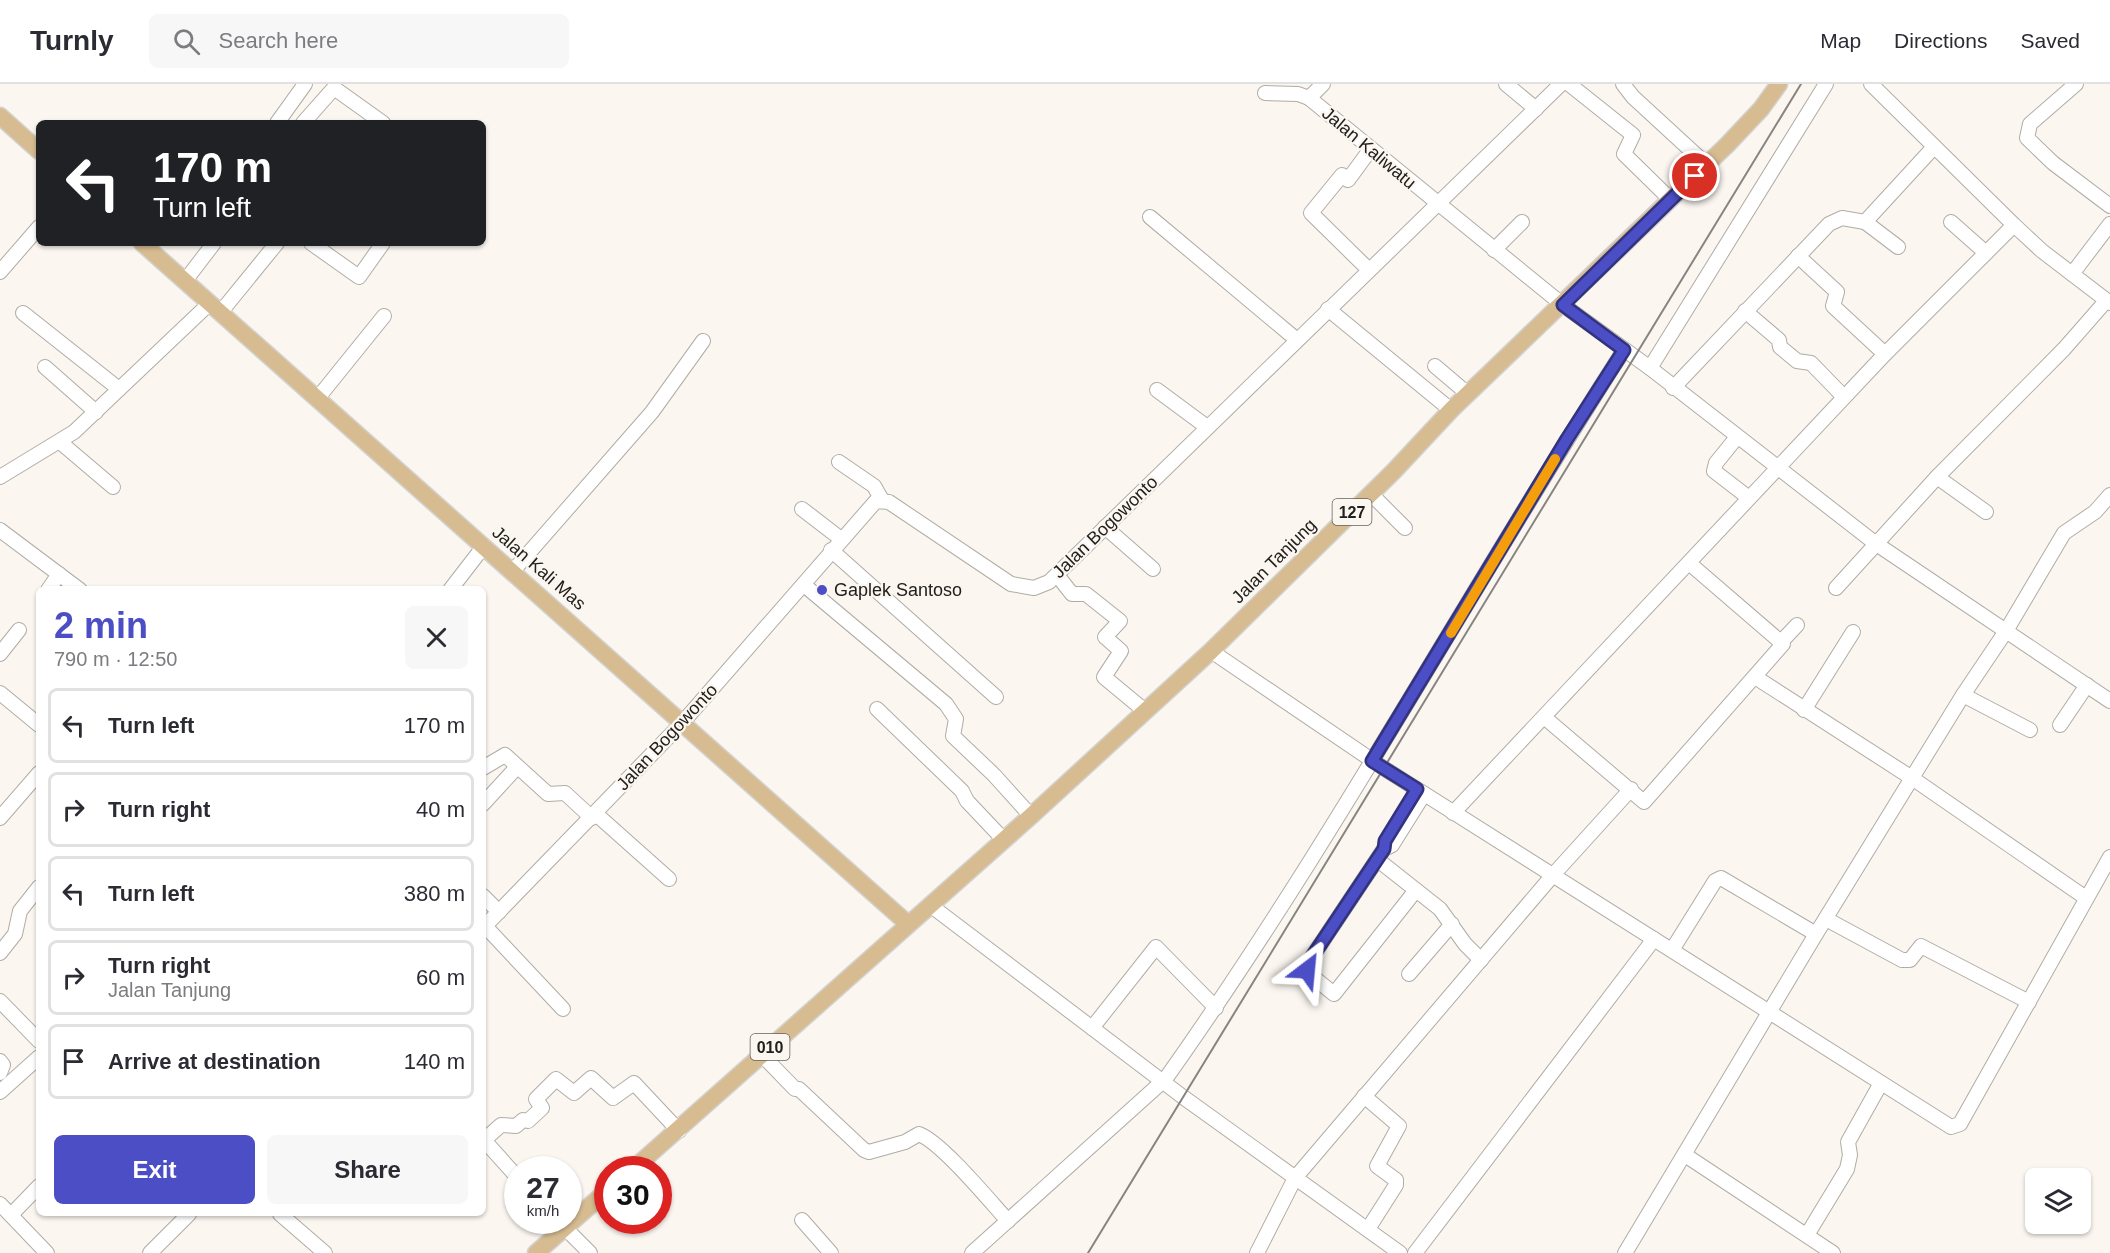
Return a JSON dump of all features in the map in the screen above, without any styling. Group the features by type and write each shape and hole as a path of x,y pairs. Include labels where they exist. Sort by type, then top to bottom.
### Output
{"main road":[{"name":"Jalan Tanjung","path":"908,924 1211,651 1371,494 1451,410 1707,165 1761,109 1779,84"},
{"path":"1,119 36,148"},
{"name":"Jalan Kali Mas","path":"145,246 908,924"},
{"name":"010","path":"649,1156 908,924"},
{"path":"536,1253 552,1234"}],"street":[{"path":"279,120 305,84"},
{"path":"1309,98 1323,84"},
{"path":"1506,84 1536,109"},
{"name":"Jalan Bogowonto","path":"486,925 683,722 804,585 836,544 876,501 888,502 1011,584 1034,588 1057,575 1561,84"},
{"path":"1569,84 1633,135 1624,154 1671,200"},
{"path":"1650,368 1826,84"},
{"path":"1836,588 1937,477 2108,302 2076,269 2014,225 1871,84"},
{"path":"2076,84 2030,124 2027,138 2053,164 2110,206"},
{"path":"1631,87 1633,96 1707,165"},
{"path":"307,120 334,88 379,120"},
{"name":"Jalan Kaliwatu","path":"1265,93 1298,94 1309,98 1437,204"},
{"path":"1865,222 1934,147"},
{"path":"1369,270 1311,213 1342,175 1348,180 1370,150"},
{"path":"1437,204 1563,305 1650,368 1875,543 2110,701"},
{"path":"1150,218 1297,340"},
{"path":"1673,388 1745,310 1836,219 1865,222 1898,247"},
{"path":"1494,250 1522,222"},
{"path":"1951,222 1986,254"},
{"path":"2076,269 2110,224"},
{"path":"1453,813 1885,354 2014,225"},
{"path":"0,272 36,230"},
{"path":"185,280 212,246"},
{"path":"328,248 358,277 380,246"},
{"path":"0,477 60,442 96,412 118,389 215,308 274,247"},
{"path":"1798,256 1837,292 1833,306 1885,354"},
{"path":"1328,309 1451,410"},
{"path":"1745,310 1779,340 1780,347 1797,361 1811,363 1844,397"},
{"path":"24,313 118,389"},
{"path":"317,399 384,316"},
{"path":"513,571 652,412 703,341"},
{"path":"972,1253 1163,1082 1216,1008 1299,881 1567,439 1624,350"},
{"path":"1435,366 1468,394"},
{"path":"45,367 96,412"},
{"path":"1157,390 1208,427"},
{"path":"1737,437 1716,462 1714,471 1749,498"},
{"path":"60,442 113,487"},
{"path":"839,462 874,486 882,500"},
{"path":"1937,477 1986,512"},
{"path":"1371,494 1405,528"},
{"path":"1625,1253 1816,934 1963,695 2006,631 2064,533 2095,512 2110,495"},
{"path":"802,509 996,697"},
{"path":"1106,527 1153,569"},
{"path":"0,530 75,586"},
{"path":"453,586 484,546"},
{"path":"1689,563 1782,641"},
{"path":"51,586 59,573"},
{"path":"1057,575 1072,594 1086,594 1119,621 1105,637 1121,651 1104,678 1145,711"},
{"path":"804,585 946,704 956,719 953,736 994,775 1030,816"},
{"path":"1544,717 1644,802 1781,649 1782,641 1797,625"},
{"path":"0,654 19,630"},
{"path":"1804,710 1853,632"},
{"path":"1211,651 1372,761 1948,1125 1958,1126 2110,857"},
{"path":"1755,677 1912,778 2086,898"},
{"path":"2060,725 2087,685"},
{"path":"0,693 36,723"},
{"path":"1963,695 2030,730"},
{"path":"878,709 962,791 967,801 1003,839"},
{"path":"486,766 505,755 548,794 565,794 669,879"},
{"path":"486,801 517,767"},
{"path":"0,818 36,776"},
{"path":"1257,1253 1295,1178 1553,875 1631,789"},
{"path":"1416,890 1337,991 1331,993 1308,973 1308,963 1381,854 1385,841 1420,791"},
{"path":"1381,854 1416,890 1440,909 1481,960"},
{"path":"1672,950 1715,881 1721,878 1816,934"},
{"path":"0,953 15,934 20,911 36,891"},
{"path":"486,899 499,912"},
{"path":"930,905 1163,1082 1400,1253"},
{"path":"1826,919 1902,960 1910,960 1921,946 2029,1002"},
{"path":"1409,974 1452,924"},
{"path":"486,929 563,1009"},
{"path":"1415,1253 1654,939"},
{"path":"1092,1028 1156,947 1216,1008"},
{"path":"0,1001 36,1038"},
{"path":"762,1054 795,1089 799,1089 864,1150 869,1152 905,1142 919,1134 929,1139 955,1163 1008,1221"},
{"path":"1,1083 36,1059"},
{"path":"0,1062 3,1065 1,1083"},
{"path":"486,1138 501,1125 516,1126 523,1120 528,1121 542,1108 536,1099 556,1079 574,1093 591,1078 614,1098 633,1083 679,1131"},
{"path":"1807,1235 1847,1169 1850,1155 1848,1142 1881,1083"},
{"path":"1364,1096 1399,1126 1377,1166 1396,1180 1396,1185 1368,1229"},
{"path":"486,1142 504,1162"},
{"path":"1685,1155 1833,1253"},
{"path":"11,1215 36,1189"},
{"path":"0,1204 47,1253"},
{"path":"150,1253 187,1216"},
{"path":"282,1216 325,1253"},
{"path":"802,1220 831,1253"},
{"path":"571,1234 590,1253"}],"railway":[{"path":"1088,1253 1801,84"}],"slow traffic":[{"path":"1451,633 1555,459"}],"place":[{"name":"Gaplek Santoso","path":"822,590"}],"route":[{"path":"1307,970 1308,963 1384,849 1385,841 1417,789 1372,761 1487,575 1567,439 1624,350 1563,305 1695,176"}]}
